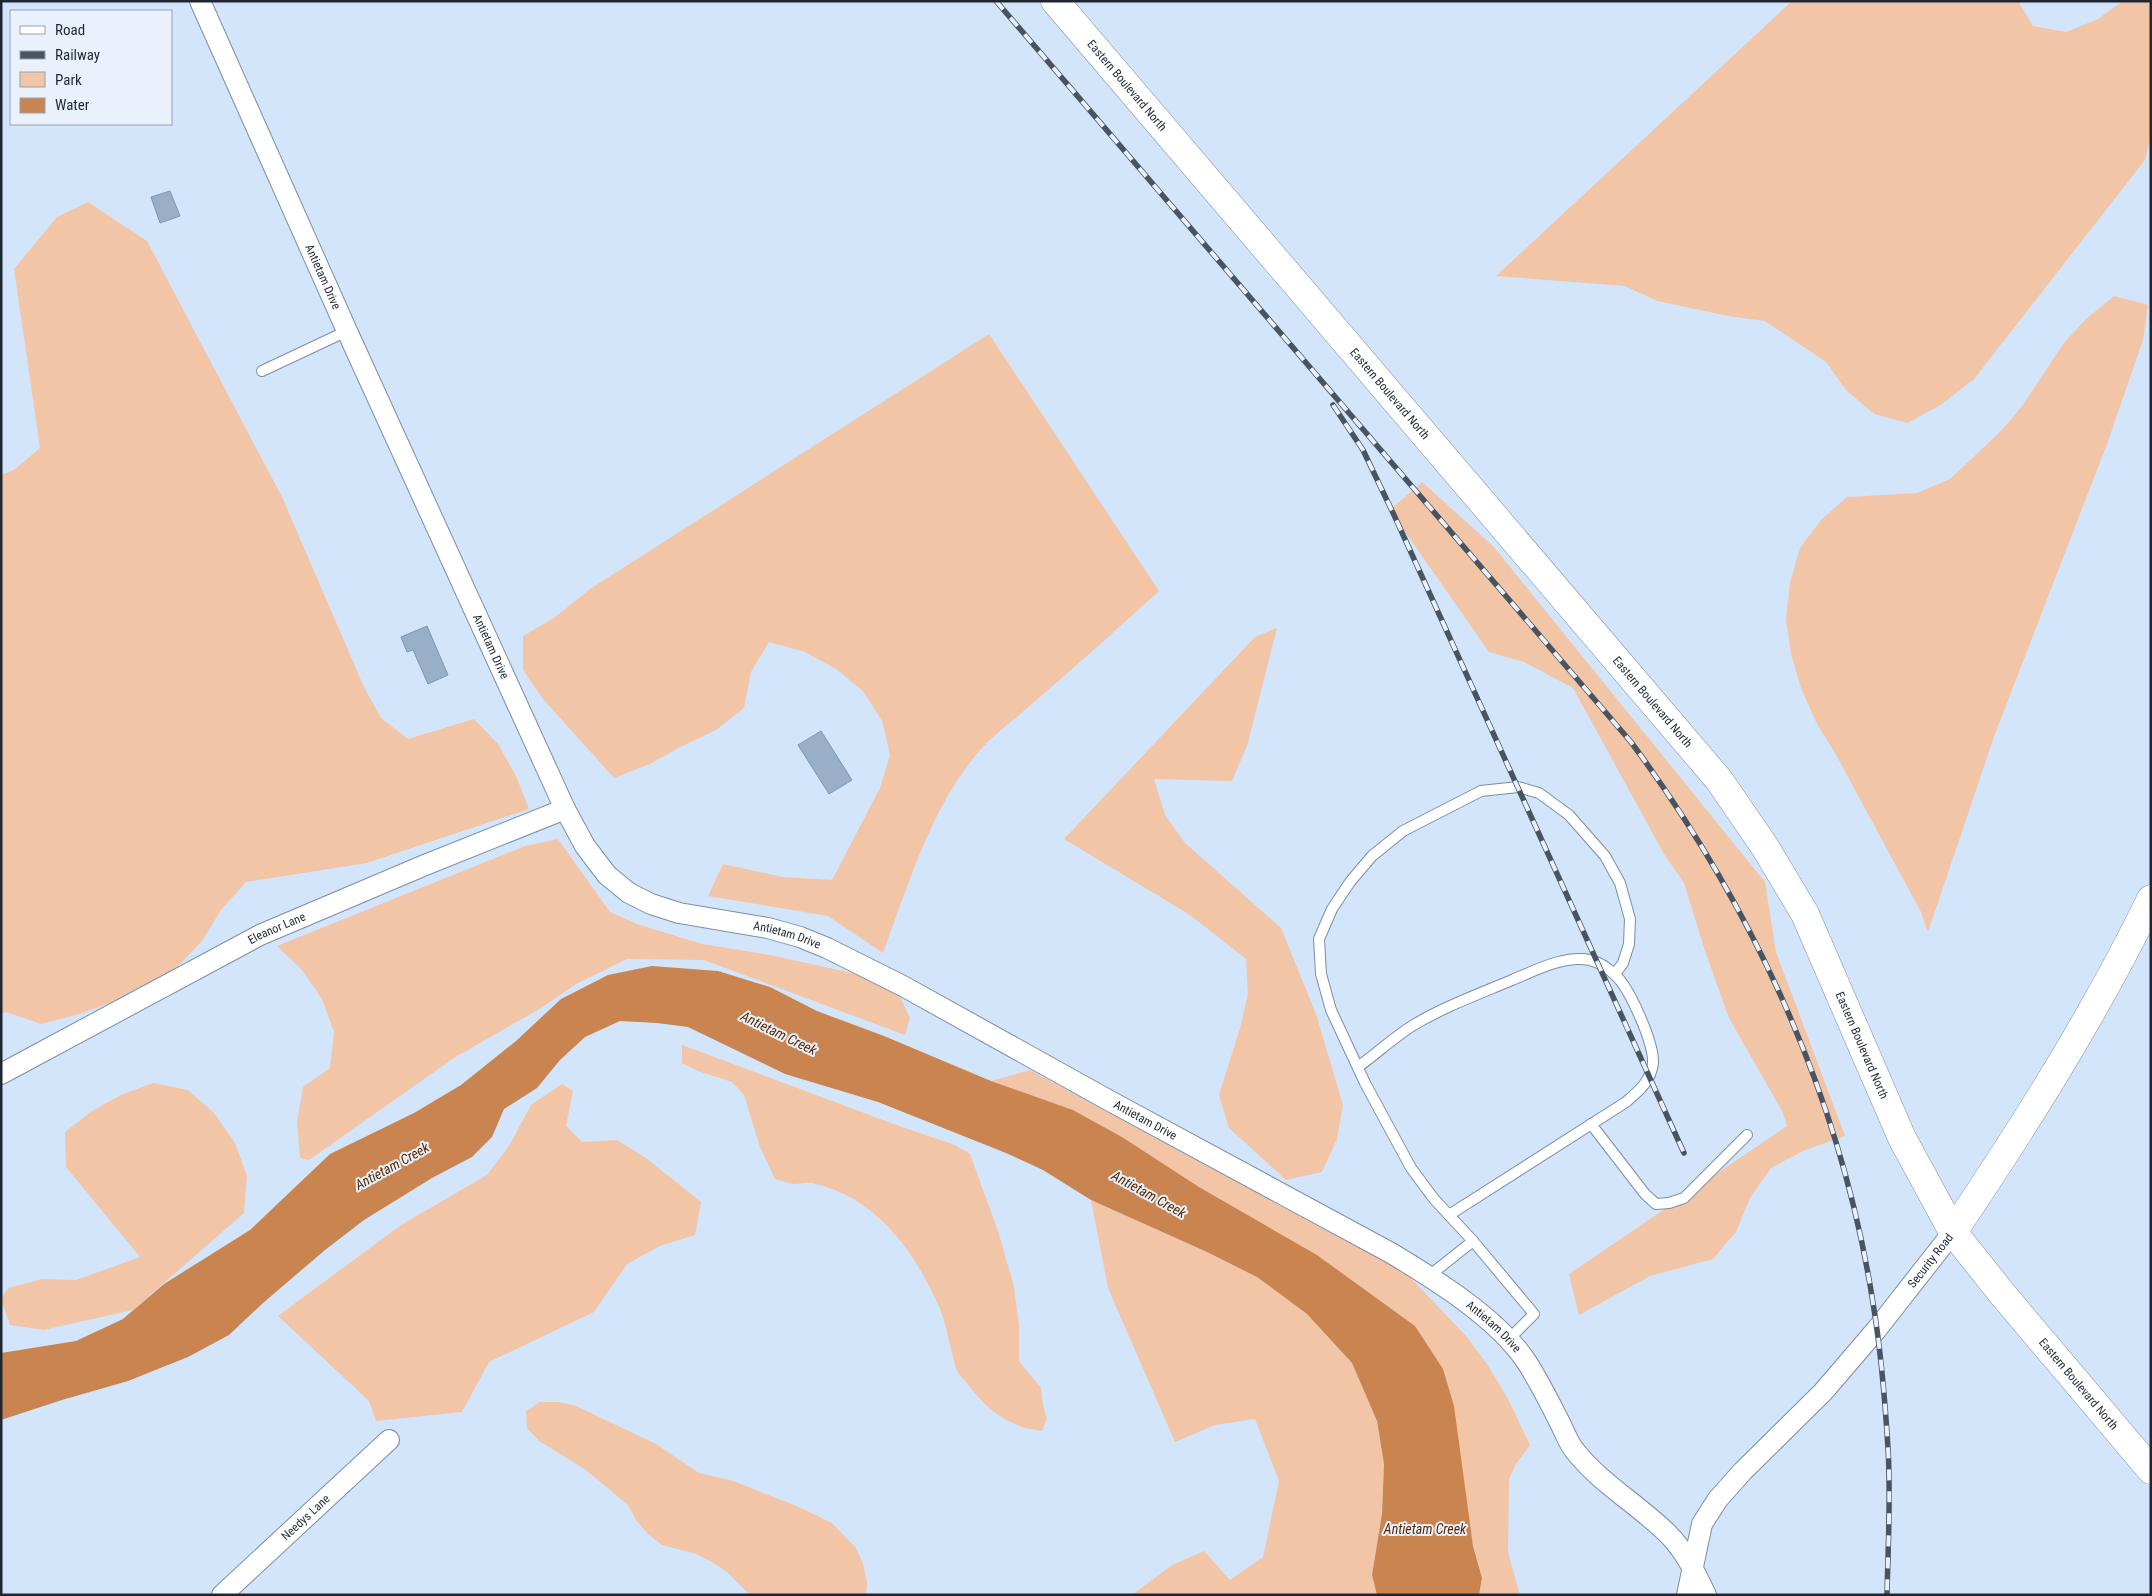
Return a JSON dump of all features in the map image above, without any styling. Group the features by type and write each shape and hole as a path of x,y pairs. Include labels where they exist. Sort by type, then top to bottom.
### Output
{"main road":[{"name":"Eastern Boulevard North","path":"1054,1 1719,780 1765,847 1805,914 1898,1130 1954,1232 2004,1296 2151,1470"},
{"name":"Security Road","path":"1954,1232 2014,1142 2078,1038 2151,899"}],"street":[{"name":"Antietam Drive","path":"200,1 347,331 565,809 591,854 607,875 629,893 652,904 679,913 768,928 800,937 828,948 904,986 1127,1111 1391,1253 1429,1276 1460,1298 1509,1339 1526,1360 1574,1450 1592,1470 1670,1535 1692,1566 1706,1595"},
{"name":"Eleanor Lane","path":"1,1074 260,935 425,865 565,809"},
{"name":"Security Road","path":"1687,1595 1702,1524 1718,1499 1743,1471 1822,1392 1877,1329 1954,1232"},
{"name":"Needys Lane","path":"222,1595 389,1440"}],"lane":[{"path":"262,371 347,331"},
{"path":"1509,1339 1534,1314 1473,1241 1434,1199 1411,1168 1358,1067 1331,1010 1320,974 1319,939 1332,909 1350,882 1372,856 1404,831 1481,791 1518,787 1539,794 1569,815 1605,856 1620,883 1630,919 1629,944 1623,963 1616,974"},
{"path":"1358,1067 1412,1026 1464,1001 1544,967 1576,959 1597,962 1616,974 1642,1020 1650,1044 1653,1062 1650,1076 1642,1089 1626,1102 1449,1216"},
{"path":"1591,1124 1645,1194 1656,1204 1669,1203 1684,1198 1747,1135"},
{"path":"1429,1276 1473,1241"}],"green space":[{"path":"1792,1 2018,1 2033,26 2066,32 2098,19 2123,1 2151,1 2151,136 2145,160 1974,379 1942,404 1908,423 1874,414 1846,390 1826,362 1765,321 1728,316 1657,301 1625,286 1496,276"},
{"path":"88,202 147,241 282,497 364,687 381,718 408,739 474,719 498,744 516,776 529,809 367,863 246,882 221,910 202,941 177,967 146,990 76,1015 41,1024 6,1012 1,1013 1,475 14,470 40,448 14,269 57,217"},
{"path":"2114,296 2148,305 2143,340 2107,444 1995,734 1928,932 1921,912 1835,753 1816,722 1801,688 1791,654 1786,619 1790,583 1800,548 1821,520 1847,497 1917,493 1950,479 2000,432 2023,405 2063,344 2086,319"},
{"path":"989,334 1159,591 996,735 976,755 960,777 933,824 911,875 883,953 828,916 708,896 723,864 783,877 832,880 880,788 890,755 882,721 863,691 836,669 805,652 769,642 751,672 744,708 716,730 650,764 614,778 543,699 523,670 523,636 554,618 590,589"},
{"path":"1422,482 1493,546 1765,882 1776,952 1845,1136 1803,1151 1771,1168 1750,1198 1736,1232 1713,1259 1650,1276 1579,1315 1569,1274 1787,1126 1782,1111 1729,1018 1705,951 1684,883 1664,854 1573,688 1524,662 1489,652 1390,510"},
{"path":"1277,628 1247,746 1232,781 1154,779 1165,815 1185,843 1281,928 1316,1014 1343,1105 1337,1139 1322,1172 1286,1180 1229,1128 1219,1095 1240,1028 1248,994 1246,959 1190,915 1064,839 1255,637"},
{"path":"558,839 610,912 637,924 702,944 770,955 893,982 910,1018 905,1035 704,960 627,959 576,984 541,1008 454,1058 309,1160 300,1158 297,1123 303,1087 330,1068 334,1032 322,999 302,970 277,946 525,846"},
{"path":"682,1045 955,1145 970,1154 999,1234 1014,1287 1019,1325 1019,1361 1041,1388 1043,1406 1047,1418 1042,1431 1019,1426 999,1416 982,1401 960,1374 956,1368 937,1302 915,1261 886,1224 861,1204 838,1191 812,1183 793,1184 775,1179 760,1147 744,1095 732,1082 698,1071 682,1063"},
{"path":"1030,1070 1407,1274 1466,1336 1487,1364 1508,1399 1530,1445 1516,1464 1509,1479 1508,1552 1520,1595 1479,1595 1482,1578 1415,1326 1317,1255 1199,1187 1122,1137 1073,1110 991,1081"},
{"path":"153,1083 188,1090 214,1113 235,1143 247,1176 244,1213 133,1310 43,1330 10,1325 1,1299 8,1288 42,1279 76,1280 140,1257 66,1167 65,1132 92,1111 121,1095"},
{"path":"562,1084 573,1091 566,1126 582,1142 617,1140 646,1158 701,1202 695,1235 660,1246 627,1264 594,1312 489,1362 462,1412 376,1421 369,1401 278,1316 401,1225 487,1175 509,1146 531,1105"},
{"path":"1091,1200 1258,1277 1307,1314 1352,1363 1377,1421 1384,1464 1382,1514 1372,1575 1377,1595 1132,1595 1172,1565 1204,1551 1230,1580 1263,1557 1279,1481 1255,1419 1215,1425 1175,1442 1108,1288"},
{"path":"540,1402 559,1402 576,1406 656,1444 699,1473 733,1481 799,1507 832,1523 856,1548 863,1564 867,1582 866,1595 750,1595 727,1572 712,1562 696,1554 662,1545 648,1534 636,1520 628,1505 586,1470 539,1441 527,1428 526,1411"}],"water":[{"name":"Antietam Creek","path":"652,966 718,971 770,987 817,1011 884,1036 991,1081 1073,1110 1122,1137 1199,1187 1317,1255 1415,1326 1443,1369 1454,1406 1473,1546 1482,1578 1479,1595 1377,1595 1372,1575 1382,1514 1384,1464 1377,1421 1352,1363 1307,1314 1257,1277 1207,1252 1091,1200 1043,1170 1006,1153 878,1102 785,1074 688,1027 657,1023 620,1021 585,1037 560,1060 537,1088 504,1109 492,1137 472,1157 432,1178 364,1220 325,1250 229,1335 188,1357 128,1381 1,1420 1,1353 76,1341 123,1319 164,1284 250,1230 330,1154 414,1113 461,1085 516,1041 561,999 608,975"}],"building":[{"path":"170,191 180,216 160,223 151,197"},
{"path":"427,626 448,675 428,684 413,650 407,652 401,637"},
{"path":"821,731 852,780 829,794 798,745"}],"railway":[{"path":"996,1 1631,742 1675,805 1716,871 1753,938 1786,1008 1815,1079 1839,1152 1858,1227 1876,1321 1886,1412 1889,1485 1887,1595"},
{"path":"1333,405 1363,450 1394,515 1684,1153"}]}
